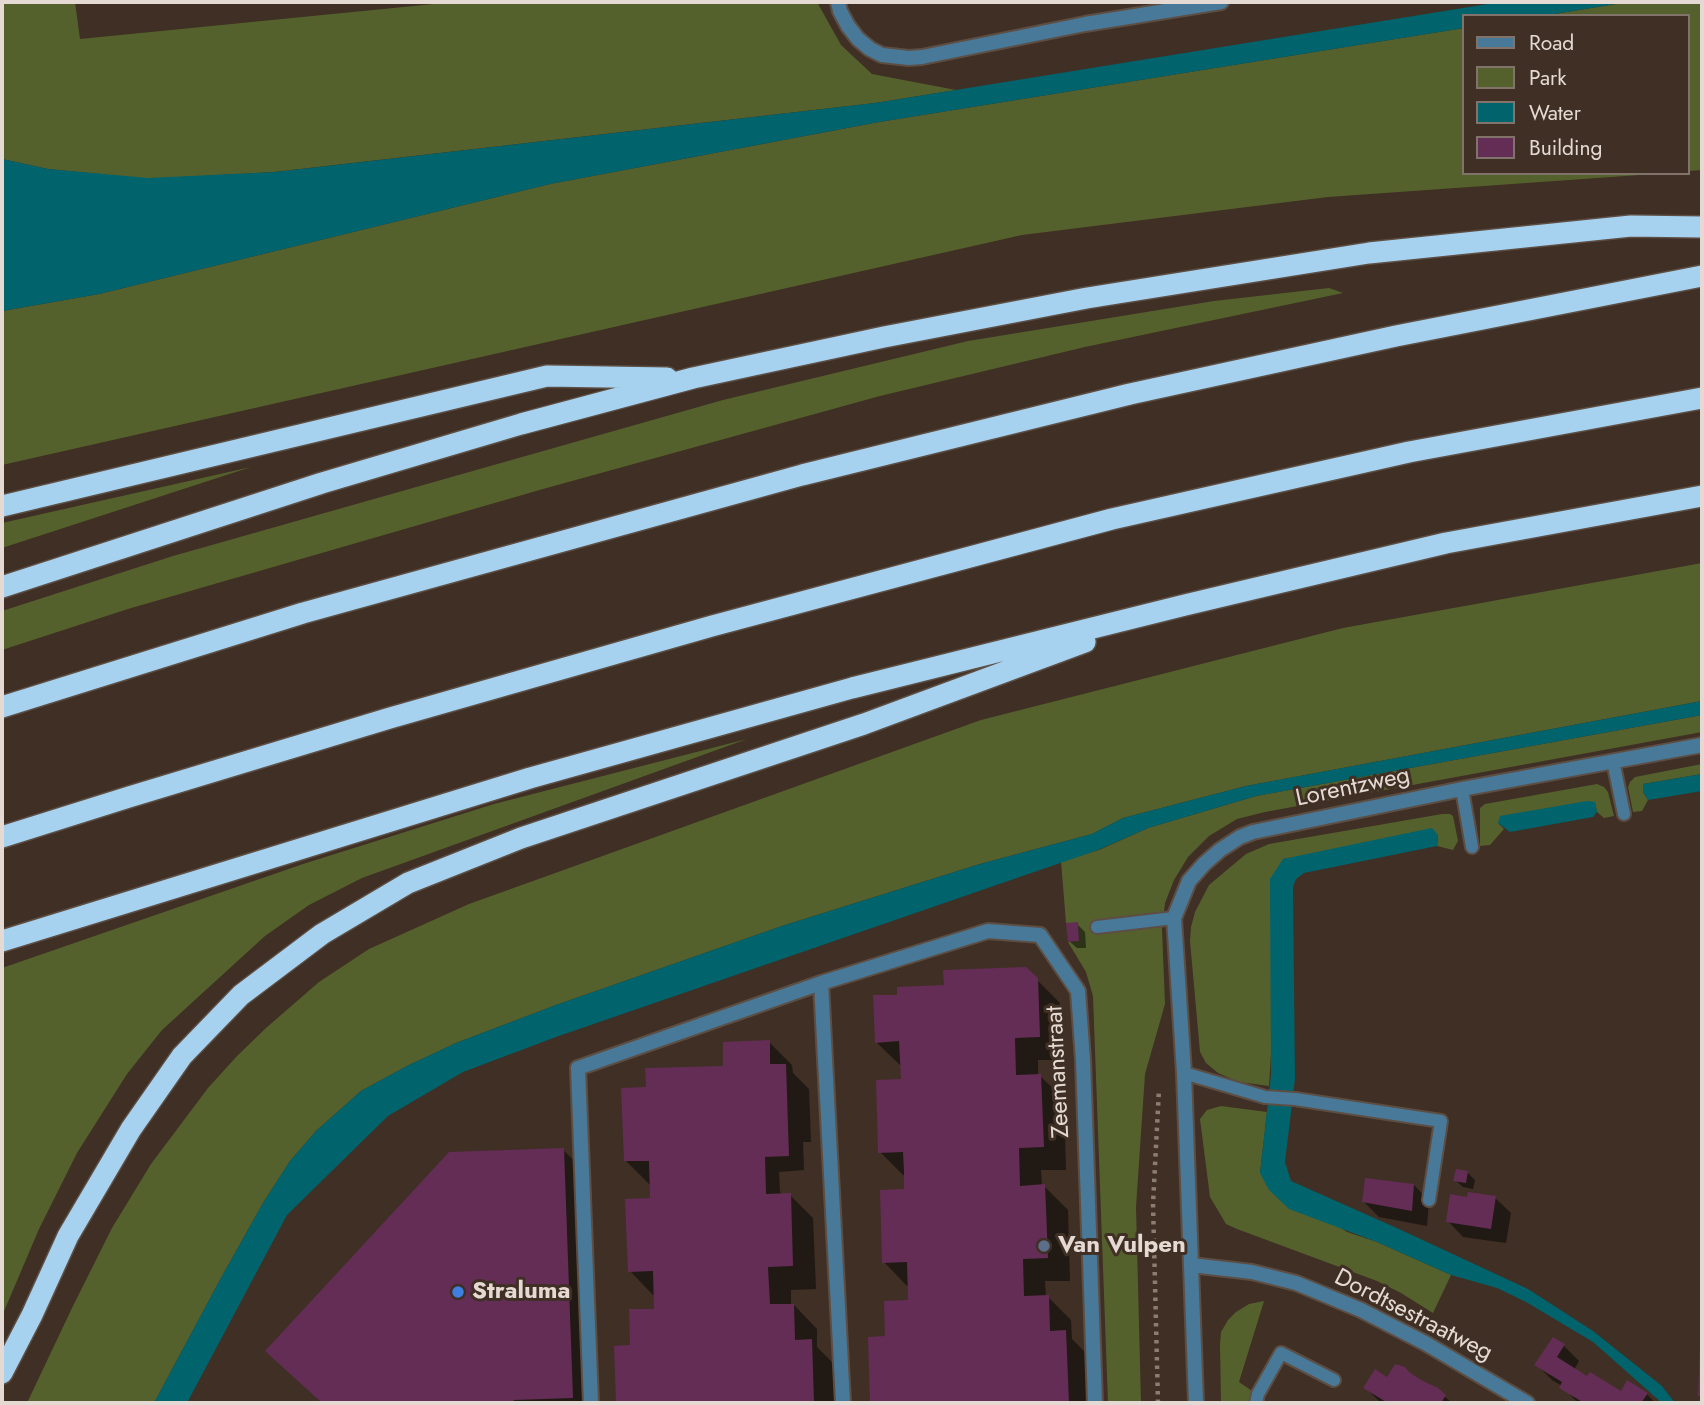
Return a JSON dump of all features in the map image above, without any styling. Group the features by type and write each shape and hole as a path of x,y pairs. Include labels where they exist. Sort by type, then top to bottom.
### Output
{"highway":[{"path":"2,587 322,482 521,424 693,378 1087,298 1369,253 1631,226 1702,227"},
{"path":"2,708 303,613 802,475 1143,391 1396,336 1702,276"},
{"path":"2,506 547,376 693,378"},
{"path":"2,837 484,691 712,626 1112,519 1409,452 1702,398"},
{"path":"2,941 543,774 852,688 1446,543 1702,496"},
{"path":"2,1373 68,1236 131,1129 182,1056 241,995 322,934 408,883 521,838 864,724 1185,605"}],"street":[{"path":"838,2 848,26 864,44 881,55 908,58 1085,24 1221,2"},
{"name":"Lorentzweg","path":"1196,1403 1184,1073 1174,918 1189,881 1203,864 1240,837 1253,832 1462,789 1702,745"},
{"name":"Zeemanstraat","path":"591,1403 578,1068 821,983 988,931 1040,935 1078,991 1083,1060 1095,1403"},
{"path":"821,983 843,1403"},
{"name":"Dordtsestraatweg","path":"1191,1265 1252,1272 1296,1283 1361,1310 1425,1343 1527,1403"}],"lane":[{"path":"1614,761 1624,814"},
{"path":"1462,789 1472,847"},
{"path":"1097,927 1174,918"},
{"path":"1184,1073 1265,1097 1441,1121 1429,1200"},
{"path":"1256,1403 1258,1394 1281,1353 1334,1380"}],"path":[{"path":"1158,1403 1153,1204 1160,1082"}],"green space":[{"path":"2,2 75,2 80,39 454,2 817,2 841,45 872,74 956,90 875,103 274,172 148,179 48,169 2,159"},
{"path":"1628,2 1702,2 1702,170 1690,171 1690,14 1554,14"},
{"path":"1462,28 1462,175 1640,175 1328,197 1022,235 2,465 2,311 99,294 550,184 879,122"},
{"path":"1329,288 1343,293 1085,347 880,396 543,489 128,609 2,650 2,611 173,556 723,400 968,341 1214,301"},
{"path":"251,467 2,548 2,523"},
{"path":"1702,563 1702,701 1246,786 1123,818 1092,834 980,864 782,926 556,1005 456,1043 407,1066 361,1091 316,1131 290,1161 263,1203 154,1403 27,1403 112,1228 151,1164 208,1088 266,1028 319,982 369,949 469,904 981,720 1343,628"},
{"path":"1702,715 1702,732 1237,819 1209,836 1188,857 1174,880 1165,903 1162,929 1165,1004 1145,1074 1136,1207 1141,1403 1108,1403 1093,996 1086,972 1068,942 1079,941 1078,923 1066,923 1061,861 1099,850 1148,828 1256,796"},
{"path":"747,739 362,878 309,905 265,936 162,1030 127,1074 77,1153 39,1229 2,1316 2,968 303,864 494,804"},
{"path":"1702,764 1702,774 1643,784 1643,792 1648,800 1642,811 1633,812 1628,787 1635,777"},
{"path":"1597,784 1608,792 1614,816 1604,818 1597,812 1595,803 1498,823 1504,829 1490,845 1480,846 1480,808 1485,804"},
{"path":"1442,814 1453,816 1458,841 1453,850 1437,846 1438,835 1283,859 1269,1086 1239,1082 1218,1073 1206,1063 1200,1052 1190,941 1195,912 1209,885 1246,854 1269,844"},
{"path":"1221,1106 1267,1112 1260,1173 1347,1232 1377,1242 1451,1275 1433,1313 1377,1281 1226,1224 1210,1197 1200,1119 1207,1110"},
{"path":"1264,1301 1239,1382 1252,1391 1249,1403 1221,1403 1221,1332 1236,1312 1249,1304"}],"water":[{"path":"1500,2 1628,2 1554,14 1462,14 1462,28 879,122 550,184 99,294 2,311 2,159 48,169 148,178 275,172 875,103"},
{"path":"1702,701 1702,715 1256,796 1148,828 1098,850 556,1037 463,1072 388,1116 287,1215 187,1403 154,1403 263,1203 290,1161 316,1131 361,1091 456,1043 782,926 980,864 1092,834 1123,818 1246,786"},
{"path":"1702,774 1702,791 1648,800 1643,792 1643,784"},
{"path":"1587,801 1595,802 1597,812 1593,817 1510,832 1498,823 1500,816"},
{"path":"1432,828 1438,835 1437,846 1304,873 1296,879 1293,887 1295,1079 1285,1162 1291,1181 1528,1289 1593,1331 1662,1386 1675,1403 1662,1403 1593,1342 1526,1302 1497,1288 1451,1275 1377,1242 1289,1209 1269,1190 1260,1173 1271,1075 1270,879 1283,859"}],"building":[{"path":"1078,922 1079,941 1068,942 1066,923"},
{"path":"1026,967 1038,978 1040,1037 1015,1038 1016,1075 1041,1074 1044,1147 1019,1148 1020,1186 1045,1184 1048,1258 1023,1259 1024,1296 1049,1295 1050,1331 1066,1330 1069,1403 870,1403 868,1337 885,1336 884,1301 908,1300 907,1262 882,1263 880,1190 904,1189 904,1171 903,1152 878,1153 876,1080 901,1079 899,1041 875,1043 873,995 897,995 897,987 944,985 943,970"},
{"path":"770,1040 770,1064 786,1064 789,1156 765,1157 766,1194 791,1193 793,1266 768,1267 770,1304 794,1304 795,1340 812,1339 814,1403 616,1403 614,1346 630,1345 629,1309 654,1309 653,1271 628,1272 625,1199 650,1198 649,1161 624,1161 621,1088 646,1087 645,1068 723,1066 723,1042"},
{"path":"564,1148 573,1398 514,1400 513,1403 322,1403 265,1351 449,1152"},
{"path":"1456,1169 1468,1171 1466,1183 1453,1181"},
{"path":"1365,1178 1414,1184 1412,1211 1362,1202"},
{"path":"1468,1192 1496,1196 1491,1229 1446,1222 1450,1194 1467,1197"},
{"path":"1553,1337 1565,1344 1557,1357 1587,1376 1590,1372 1621,1391 1627,1380 1648,1393 1641,1403 1584,1403 1559,1388 1562,1382 1534,1365"},
{"path":"1700,1344 1702,1396 1698,1396"},
{"path":"1395,1364 1405,1367 1421,1380 1438,1388 1446,1395 1441,1403 1388,1403 1363,1388 1375,1369 1387,1377"}],"place":[{"name":"Van Vulpen","path":"1044,1246"},
{"name":"Straluma","path":"458,1292"}]}
